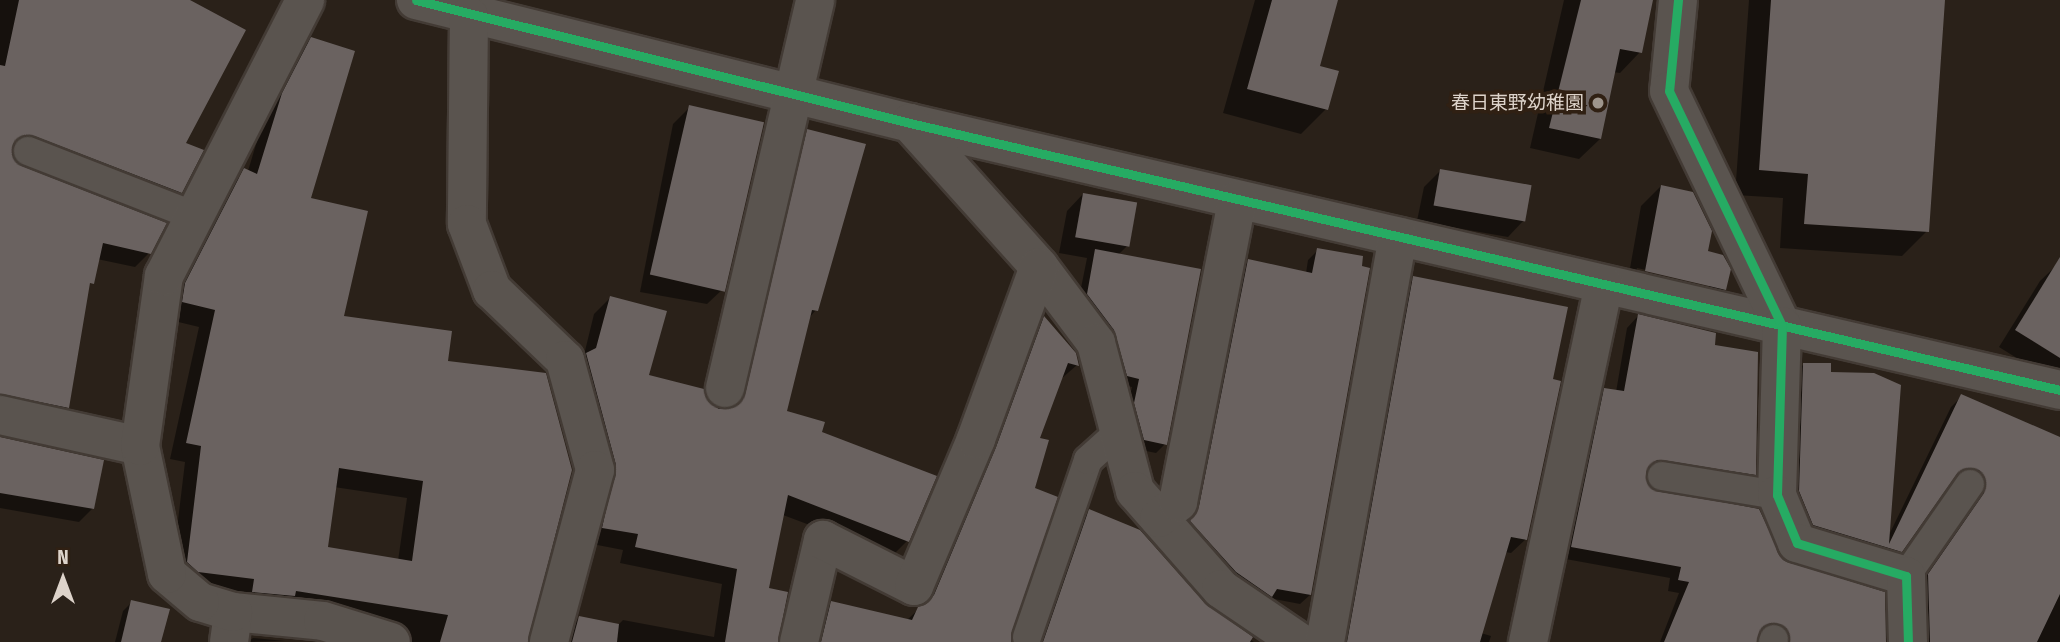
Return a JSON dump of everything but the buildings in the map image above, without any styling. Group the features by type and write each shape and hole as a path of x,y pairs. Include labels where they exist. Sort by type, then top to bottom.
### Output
{"street":[{"path":"305,0 164,276 140,446 167,574 200,603 231,627 323,621 391,642"},
{"path":"416,0 463,8 910,124 2060,390"},
{"path":"725,388 815,0"},
{"path":"1678,0 1669,91 1782,326 1777,495 1797,543 1906,576 1908,642"},
{"path":"463,8 467,224 492,290 565,360 595,470 549,642"},
{"path":"910,124 1039,267 1096,343 1135,491 1221,589 1287,638"},
{"path":"1159,518 1178,502 1237,200"},
{"path":"1325,642 1398,237"},
{"path":"799,642 823,540 914,586 976,439 1039,267"},
{"path":"1528,642 1604,285"},
{"path":"0,415 140,446"}],"lane":[{"path":"28,151 195,216"},
{"path":"1027,637 1088,460 1119,432"},
{"path":"1662,476 1777,495"},
{"path":"1906,576 1970,484"}],"cycle path":[{"path":"416,0 910,123 2060,390"},
{"path":"1678,0 1669,91 1782,326 1777,495 1797,543 1906,576 1908,642"}],"place":[{"name":"春日東野幼稚園","path":"1598,103"}]}
